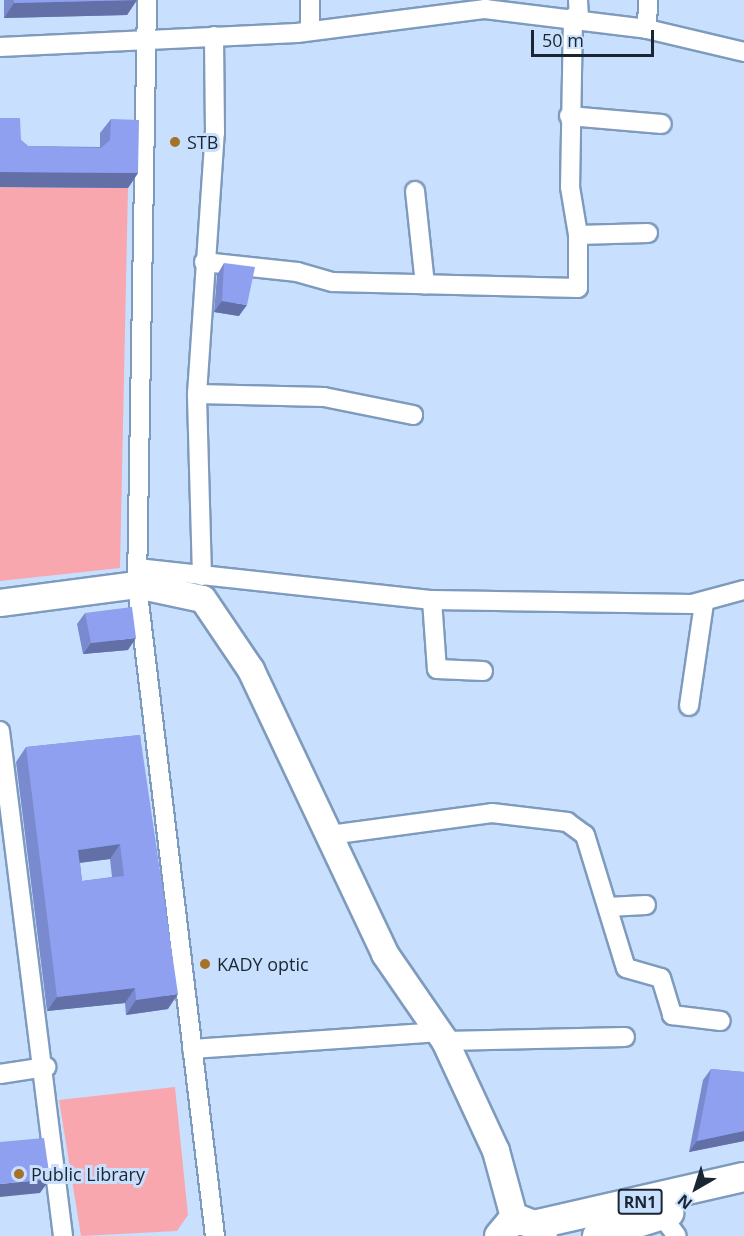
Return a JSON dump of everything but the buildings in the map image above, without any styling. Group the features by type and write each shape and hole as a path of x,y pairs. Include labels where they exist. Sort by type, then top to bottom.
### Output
{"main road":[{"name":"RN1","path":"514,1231 744,1177"},
{"name":"RN1","path":"597,1236 669,1226 744,1194"}],"street":[{"path":"147,0 137,577 215,1236"},
{"path":"310,0 310,30"},
{"path":"647,29 648,0"},
{"path":"0,47 310,30 462,9 576,12 744,52"},
{"path":"204,262 297,272 333,282 579,288 578,235 570,187 569,116 576,12"},
{"path":"202,576 197,394 204,262 215,133 214,36"},
{"path":"569,116 662,124"},
{"path":"415,191 425,284"},
{"path":"578,235 648,232"},
{"path":"197,394 324,396 413,415"},
{"path":"0,603 137,577 202,576 432,600 704,603 744,590"},
{"path":"137,577 192,594 210,609 251,670 385,954 442,1037 496,1151 514,1231"},
{"path":"432,600 437,669 483,671"},
{"path":"689,706 704,603"},
{"path":"0,731 46,1067 63,1236"},
{"path":"330,835 492,813 567,822 585,835 624,966 661,978 672,1016 721,1021"},
{"path":"608,907 646,905"},
{"path":"192,1049 442,1037 625,1037"},
{"path":"0,1074 46,1067"}],"shaded area":[{"path":"0,187 128,188 120,568 0,581"},
{"path":"175,1087 188,1215 177,1231 81,1236 59,1100"}],"place":[{"name":"STB","path":"175,142"},
{"name":"KADY optic","path":"205,964"},
{"name":"Public Library","path":"19,1174"}]}
